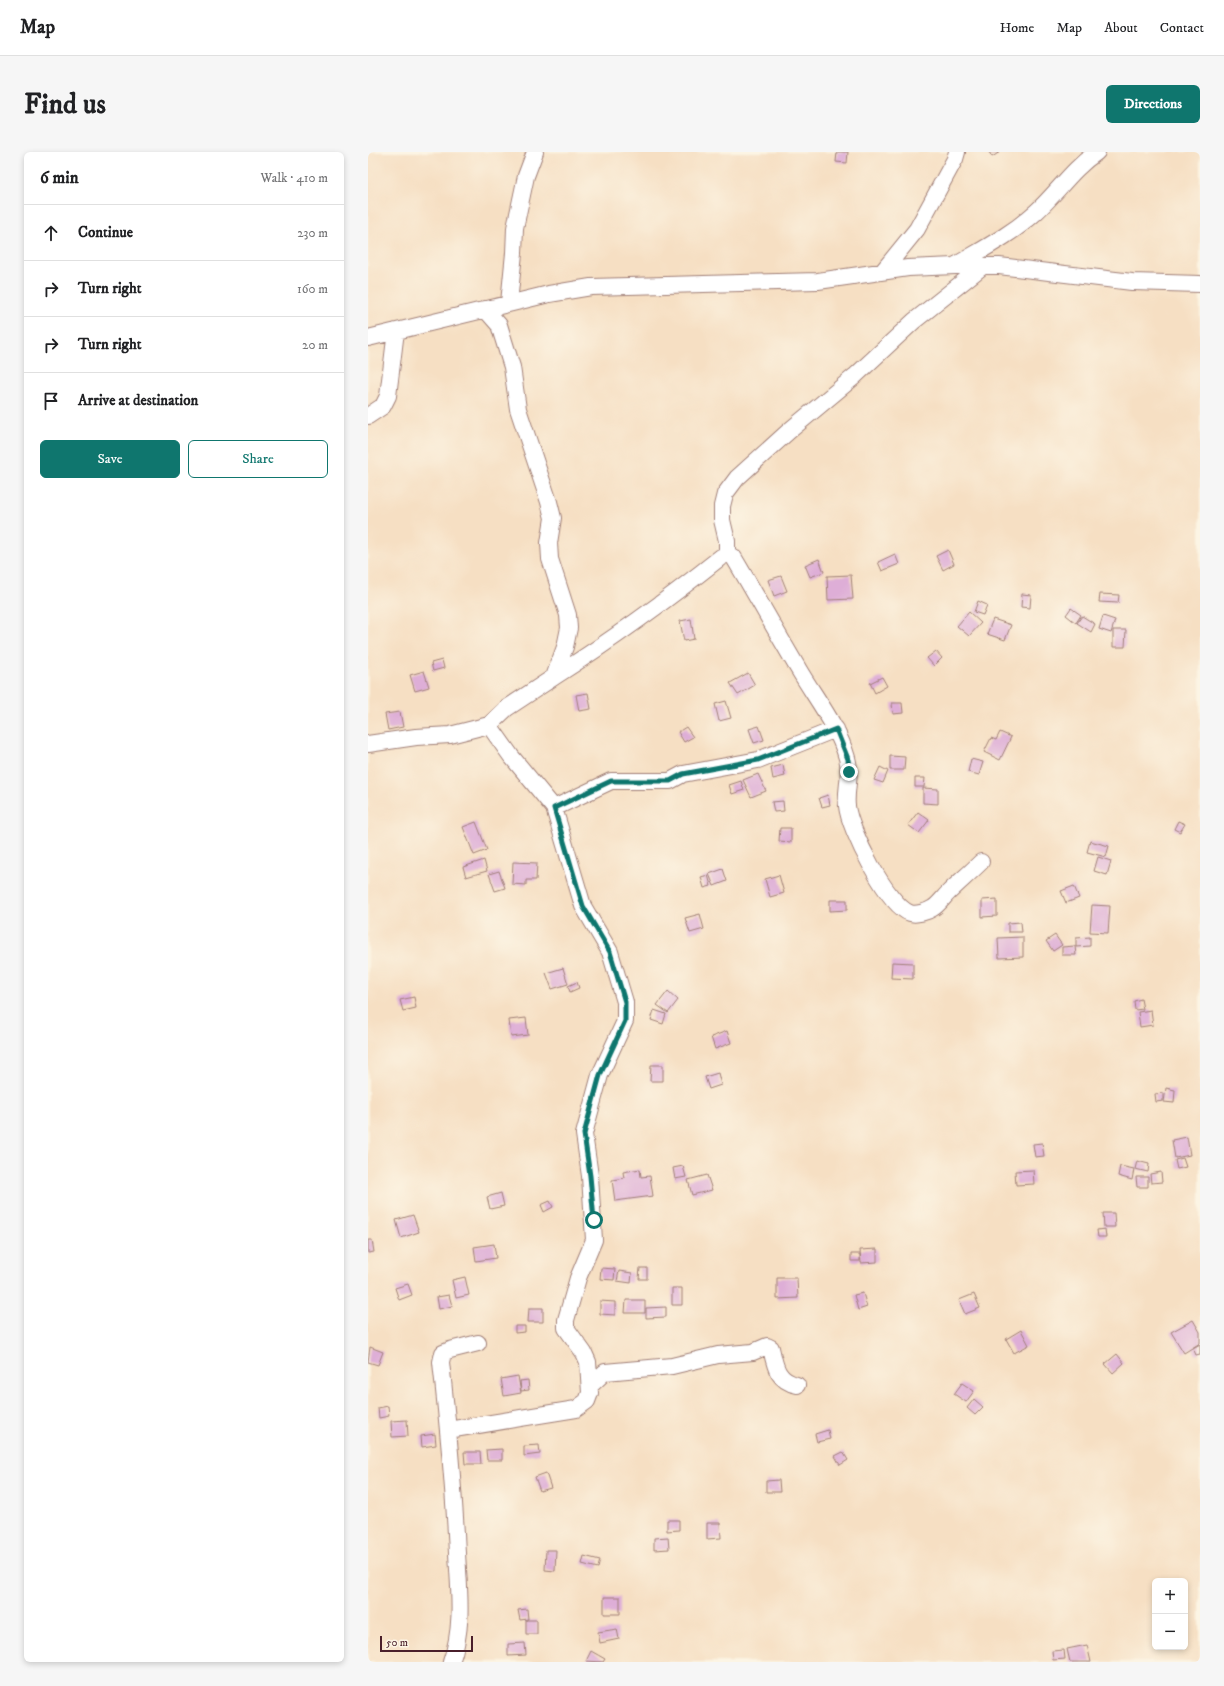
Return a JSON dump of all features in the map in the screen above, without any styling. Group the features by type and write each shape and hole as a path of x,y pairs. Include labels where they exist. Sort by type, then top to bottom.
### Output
{"street":[{"path":"509,303 515,228 526,176 535,152"},
{"path":"883,271 917,229 938,193 957,152"},
{"path":"955,266 997,241 1036,213 1065,179 1096,152"},
{"path":"368,338 509,303 591,287 692,283 789,283 818,281 883,271 955,266 999,266 1132,282 1200,284"},
{"path":"727,554 727,541 722,520 722,506 725,494 737,478 789,430 855,376 914,321 983,266"},
{"path":"485,309 499,325 512,367 518,409 547,494 553,518 549,544 550,559 568,615 569,628 565,647 554,677"},
{"path":"368,416 383,406 388,396 396,331"},
{"path":"368,744 416,737 450,735 489,725 507,708 652,611 721,557 727,554"},
{"path":"727,554 734,558 836,729 848,759 849,772 846,804 848,817 855,836 892,899 902,909 911,914 922,913 933,909 981,862"},
{"path":"448,1430 576,1409 587,1401 590,1393 590,1386 586,1358 566,1328 566,1320 578,1278 594,1240 594,1220 590,1176 584,1134 600,1075 625,1021 625,1002 610,952 583,906 554,808 511,756 489,725"},
{"path":"554,808 611,781 670,781 683,774 758,760 836,729"},
{"path":"451,1662 457,1641 460,1604 454,1486 441,1356 443,1353 450,1350 478,1343"},
{"path":"590,1386 605,1372 672,1366 718,1355 754,1352 767,1346 771,1348 776,1372 784,1380 797,1385"}],"building":[{"path":"837,152 848,152 847,163 836,162"},
{"path":"989,152 1000,152 992,157"},
{"path":"948,550 954,564 943,570 936,556"},
{"path":"895,554 899,564 882,571 878,562"},
{"path":"819,559 824,572 810,577 805,565"},
{"path":"851,575 853,599 828,600 827,576"},
{"path":"781,576 787,591 774,596 768,580"},
{"path":"1022,594 1031,595 1030,608 1021,607"},
{"path":"1100,594 1119,595 1118,603 1099,602"},
{"path":"978,601 987,605 983,615 974,612"},
{"path":"1071,608 1081,615 1076,623 1066,615"},
{"path":"969,612 981,623 969,636 957,626"},
{"path":"1082,616 1095,624 1091,632 1077,623"},
{"path":"1103,616 1115,620 1111,633 1099,629"},
{"path":"691,619 694,639 684,641 680,621"},
{"path":"993,619 1011,625 1005,640 987,634"},
{"path":"1113,630 1126,630 1125,647 1113,647"},
{"path":"936,651 942,658 934,666 927,658"},
{"path":"442,660 444,668 433,671 431,663"},
{"path":"424,671 429,687 415,691 410,675"},
{"path":"748,673 755,685 738,695 730,683"},
{"path":"882,677 887,686 875,693 870,683"},
{"path":"588,693 591,709 579,711 576,695"},
{"path":"726,701 731,718 719,721 715,704"},
{"path":"892,703 902,703 903,713 893,714"},
{"path":"400,712 403,727 388,730 385,714"},
{"path":"759,726 764,740 754,743 749,729"},
{"path":"686,727 693,737 684,742 678,732"},
{"path":"1000,732 1011,737 1000,760 984,752 991,738 996,740"},
{"path":"890,756 905,757 904,770 890,770"},
{"path":"971,759 983,762 979,775 968,772"},
{"path":"783,765 785,776 773,779 771,768"},
{"path":"880,767 888,771 883,783 874,780"},
{"path":"758,774 766,791 751,797 743,780"},
{"path":"915,778 925,778 924,787 915,787"},
{"path":"741,781 744,790 732,794 729,785"},
{"path":"923,788 938,789 938,804 923,803"},
{"path":"828,795 830,805 822,807 819,798"},
{"path":"783,801 784,811 774,812 772,802"},
{"path":"918,812 929,820 919,833 908,825"},
{"path":"1178,821 1185,824 1180,832 1174,829"},
{"path":"476,822 487,850 474,855 463,827"},
{"path":"780,828 791,828 791,842 779,841"},
{"path":"1090,841 1109,846 1106,857 1087,852"},
{"path":"1098,857 1111,861 1107,875 1094,871"},
{"path":"484,860 487,871 466,877 463,867"},
{"path":"513,862 537,863 536,880 526,880 526,885 512,884"},
{"path":"723,869 727,881 714,886 709,874"},
{"path":"499,871 505,888 495,891 489,874"},
{"path":"708,875 711,886 704,888 701,877"},
{"path":"779,875 784,893 770,897 765,879"},
{"path":"1074,886 1079,898 1066,903 1061,891"},
{"path":"997,899 997,916 982,917 982,900"},
{"path":"830,900 847,900 847,910 830,911"},
{"path":"1092,905 1110,906 1108,933 1090,932"},
{"path":"700,914 704,929 690,933 685,918"},
{"path":"1021,922 1022,932 1008,932 1008,923"},
{"path":"1055,935 1062,945 1053,951 1046,941"},
{"path":"1023,937 1023,957 999,958 998,938"},
{"path":"1090,937 1090,946 1076,947 1076,938"},
{"path":"1075,946 1076,955 1062,955 1062,947"},
{"path":"892,962 913,963 913,979 891,978"},
{"path":"563,968 568,984 552,989 546,973"},
{"path":"577,982 579,988 570,992 568,986"},
{"path":"668,991 678,1000 668,1013 657,1005"},
{"path":"414,997 416,1008 403,1011 400,1000"},
{"path":"1141,999 1143,1009 1135,1010 1134,1001"},
{"path":"654,1010 666,1014 663,1024 651,1020"},
{"path":"1151,1010 1153,1025 1140,1027 1138,1012"},
{"path":"526,1018 528,1035 511,1037 509,1020"},
{"path":"727,1031 731,1043 715,1049 711,1037"},
{"path":"651,1065 663,1065 663,1081 650,1081"},
{"path":"718,1073 721,1085 709,1089 705,1077"},
{"path":"1166,1088 1175,1090 1174,1103 1164,1102"},
{"path":"1163,1093 1163,1101 1156,1102 1155,1094"},
{"path":"1187,1137 1190,1155 1175,1158 1172,1140"},
{"path":"1042,1143 1044,1156 1035,1157 1033,1144"},
{"path":"1183,1158 1186,1167 1177,1169 1175,1160"},
{"path":"1137,1161 1149,1164 1148,1172 1135,1169"},
{"path":"683,1166 686,1177 675,1179 673,1168"},
{"path":"1120,1166 1134,1169 1132,1180 1118,1176"},
{"path":"640,1169 641,1177 650,1176 653,1196 615,1201 612,1180 624,1178 623,1172"},
{"path":"1033,1170 1034,1184 1016,1185 1015,1171"},
{"path":"1161,1172 1162,1182 1151,1183 1150,1174"},
{"path":"707,1175 712,1190 692,1195 688,1180"},
{"path":"1136,1177 1148,1177 1148,1187 1137,1187"},
{"path":"501,1193 504,1206 490,1209 487,1197"},
{"path":"550,1201 553,1207 544,1212 541,1205"},
{"path":"1103,1213 1114,1213 1115,1227 1104,1227"},
{"path":"413,1215 419,1232 401,1238 396,1220"},
{"path":"1105,1229 1106,1237 1098,1237 1097,1230"},
{"path":"368,1240 372,1240 374,1252 368,1253"},
{"path":"494,1244 496,1258 476,1261 474,1247"},
{"path":"877,1249 877,1262 861,1263 860,1250"},
{"path":"851,1254 860,1254 860,1261 851,1261"},
{"path":"601,1268 615,1269 614,1280 600,1279"},
{"path":"640,1268 647,1268 647,1279 639,1279"},
{"path":"619,1271 632,1273 631,1283 617,1281"},
{"path":"465,1277 469,1295 456,1298 452,1280"},
{"path":"777,1278 797,1278 798,1298 777,1299"},
{"path":"408,1284 412,1295 399,1300 395,1288"},
{"path":"672,1288 682,1288 682,1305 672,1305"},
{"path":"863,1293 867,1307 858,1310 854,1295"},
{"path":"974,1294 980,1308 965,1314 959,1300"},
{"path":"449,1295 452,1306 439,1309 437,1297"},
{"path":"626,1300 645,1300 645,1313 625,1313"},
{"path":"600,1301 615,1302 615,1315 600,1314"},
{"path":"666,1307 666,1317 646,1318 646,1308"},
{"path":"529,1308 543,1308 543,1322 528,1322"},
{"path":"1193,1320 1200,1332 1200,1343 1184,1353 1171,1332"},
{"path":"515,1326 525,1326 525,1332 515,1333"},
{"path":"1021,1330 1029,1345 1014,1353 1006,1339"},
{"path":"1200,1344 1200,1354 1196,1355 1193,1348"},
{"path":"370,1347 383,1352 378,1365 368,1362"},
{"path":"1117,1354 1124,1363 1113,1373 1105,1364"},
{"path":"518,1376 521,1393 504,1396 501,1379"},
{"path":"528,1380 529,1390 521,1391 520,1381"},
{"path":"962,1383 974,1391 966,1402 954,1394"},
{"path":"974,1399 983,1407 975,1415 967,1408"},
{"path":"388,1406 389,1416 379,1418 378,1408"},
{"path":"407,1420 408,1436 392,1437 391,1421"},
{"path":"828,1430 830,1439 817,1442 815,1434"},
{"path":"435,1434 436,1445 422,1447 421,1436"},
{"path":"539,1445 540,1454 524,1456 524,1446"},
{"path":"502,1449 502,1460 487,1460 486,1450"},
{"path":"464,1452 480,1452 481,1464 465,1464"},
{"path":"843,1452 848,1460 840,1465 835,1456"},
{"path":"546,1473 551,1488 540,1491 535,1477"},
{"path":"779,1480 780,1492 766,1492 766,1481"},
{"path":"667,1520 679,1520 679,1530 667,1531"},
{"path":"707,1523 720,1523 721,1538 707,1539"},
{"path":"668,1537 669,1549 654,1550 654,1538"},
{"path":"546,1550 556,1550 555,1571 545,1570"},
{"path":"584,1556 600,1560 598,1568 582,1564"},
{"path":"604,1597 620,1597 620,1614 604,1614"},
{"path":"527,1609 528,1619 520,1620 518,1610"},
{"path":"526,1620 537,1620 537,1634 526,1634"},
{"path":"617,1629 619,1639 600,1643 598,1632"},
{"path":"525,1643 526,1655 508,1656 508,1644"},
{"path":"1087,1645 1091,1662 1070,1662 1067,1649"},
{"path":"1064,1650 1065,1659 1053,1660 1052,1651"},
{"path":"591,1651 605,1659 603,1662 586,1661"}],"route":[{"path":"594,1220 584,1134 600,1075 625,1021 625,1002 610,952 583,906 568,851 554,808 611,781 670,781 683,774 758,760 836,729 848,759 849,772"}]}
